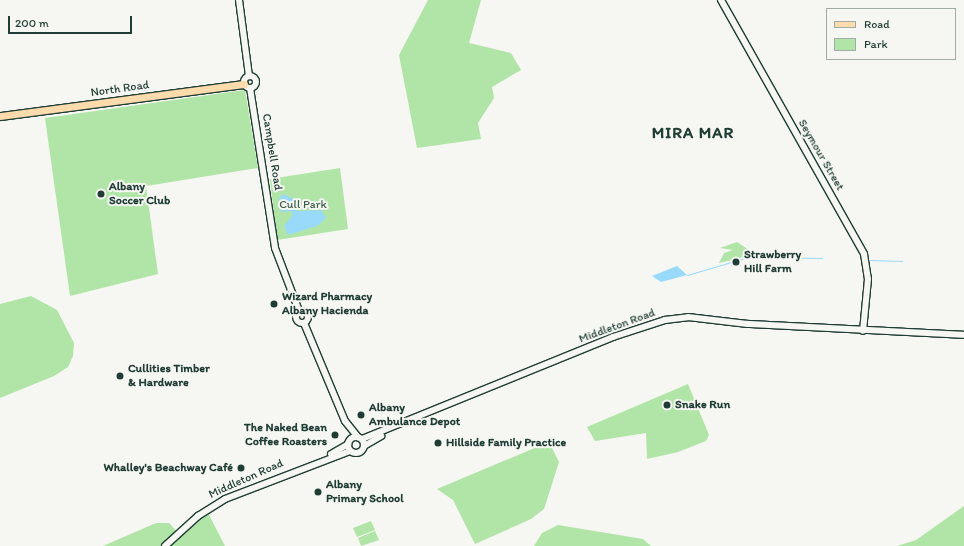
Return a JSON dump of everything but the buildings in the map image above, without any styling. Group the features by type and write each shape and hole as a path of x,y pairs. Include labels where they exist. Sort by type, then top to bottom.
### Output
{"main road":[{"path":"239,0 249,76 244,84 250,88"},
{"name":"Seymour Street","path":"721,0 864,254 868,279 863,331"},
{"name":"Campbell Road","path":"249,76 256,82 250,88 275,248 299,312 308,316 304,323 345,421"},
{"name":"North Road","path":"0,116 244,84"},
{"name":"Middleton Road","path":"165,546 198,516 225,499 325,457 350,451 360,452 364,446 389,431 613,337 665,320 688,318 863,331 964,335"},
{"path":"345,421 360,438 364,446"},
{"path":"345,421 350,451"},
{"name":"Middleton Road","path":"325,457 349,441 389,431"}],"green space":[{"path":"428,0 481,0 469,43 511,53 521,70 492,87 494,98 478,123 481,139 417,148 399,55"},
{"name":"Albany Soccer Club","path":"245,90 258,168 146,186 158,274 70,296 45,118"},
{"name":"Cull Park","path":"340,168 348,229 277,240 270,179"},
{"path":"737,242 749,250 749,256 719,263 724,253 733,250 720,248"},
{"path":"31,296 57,310 74,343 73,356 68,367 54,376 0,398 0,304"},
{"name":"Snake Run","path":"688,384 709,435 706,441 678,452 647,459 646,433 595,441 587,427"},
{"path":"549,442 559,462 544,509 531,519 475,544 453,500 437,489"},
{"path":"964,506 964,546 897,546 916,540"},
{"path":"208,513 225,546 103,546 156,523 169,523 180,535"},
{"path":"371,521 375,530 357,537 353,528"},
{"path":"558,525 643,539 651,546 534,546 542,533"},
{"path":"375,531 379,540 361,546 358,538"}],"water":[{"path":"282,194 298,200 297,211 321,210 326,218 317,226 288,235 284,226 293,215 291,211 281,212 279,200"},
{"path":"677,266 687,275 661,282 652,276"}],"waterway":[{"path":"687,275 748,257"},
{"path":"755,257 822,258"},
{"path":"870,260 902,261"}],"place":[{"name":"Albany Soccer Club","path":"101,194"},
{"name":"Strawberry Hill Farm","path":"736,262"},
{"name":"Wizard Pharmacy Albany Hacienda","path":"274,304"},
{"name":"Cullities Timber & Hardware","path":"120,376"},
{"name":"Snake Run","path":"667,405"},
{"name":"Albany Ambulance Depot","path":"361,415"},
{"name":"The Naked Bean Coffee Roasters","path":"335,435"},
{"name":"Hillside Family Practice","path":"438,443"},
{"name":"Whalley's Beachway Café","path":"241,468"},
{"name":"Albany Primary School","path":"318,492"}],"district":[{"name":"MIRA MAR","path":"693,133"}]}
